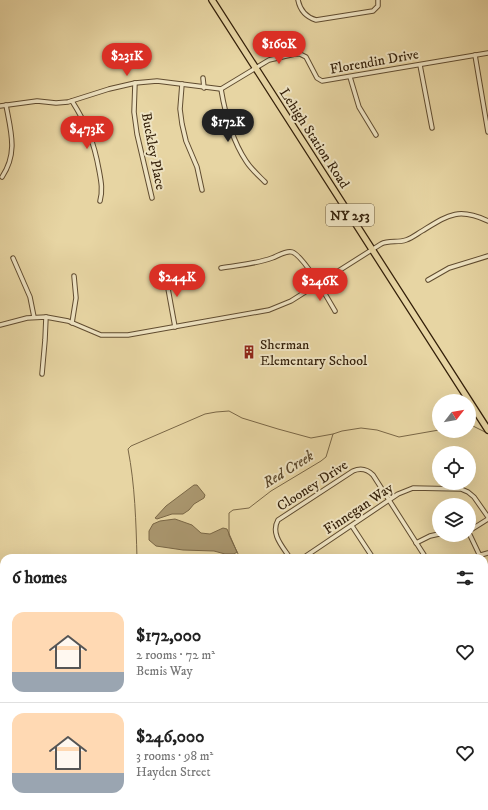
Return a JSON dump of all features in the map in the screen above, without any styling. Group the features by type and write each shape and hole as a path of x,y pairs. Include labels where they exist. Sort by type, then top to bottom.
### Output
{"main road":[{"name":"Lehigh Station Road","path":"212,0 488,430"}],"street":[{"path":"298,0 301,10 316,20 373,11 378,6 378,0"},
{"name":"Florendin Drive","path":"256,68 269,60 300,54 306,57 315,75 320,80 326,81 488,53"},
{"path":"475,55 488,132"},
{"path":"420,65 432,128"},
{"path":"0,106 37,101 61,103 135,83 157,81 221,89 256,68"},
{"path":"350,77 359,107 376,135"},
{"path":"203,78 204,88"},
{"name":"Buckley Place","path":"135,83 134,112 137,134 152,198"},
{"path":"182,84 180,100 182,124 186,141 197,167 202,190"},
{"path":"221,89 226,113 236,142 246,161 265,182"},
{"path":"72,101 86,123 94,148 102,188 100,201"},
{"path":"2,177 10,165 12,150 6,105"},
{"path":"0,325 34,317 46,317 72,323 95,334 108,336 128,336 276,308 291,302 384,242 407,240 443,218 453,215 467,214 478,216 488,221"},
{"path":"221,268 266,260 285,252 292,252 301,260 335,311"},
{"path":"428,280 449,268 488,256"},
{"path":"13,258 30,297 34,317"},
{"path":"165,272 175,327"},
{"path":"72,323 76,298 74,276"},
{"path":"42,374 46,340 46,317"},
{"name":"Clooney Drive","path":"288,554 275,533 277,522 353,471 362,469 371,473 390,500 423,554"},
{"name":"Finnegan Way","path":"309,554 402,492 413,488 460,489 468,492 474,497 488,518"},
{"path":"476,527 488,518"},
{"path":"352,526 370,554"},
{"path":"416,543 432,536"},
{"path":"474,542 479,554"}],"shaded area":[{"path":"194,485 197,485 205,495 204,498 194,504 183,514 172,514 157,519 155,518 166,506"},
{"path":"175,519 192,525 201,533 210,534 223,528 227,529 237,552 234,554 225,554 214,551 183,550 156,546 149,540 149,531 153,524 160,521"}],"waterway":[{"path":"137,554 134,490 128,449 131,446 205,414 229,411 242,418 311,438 333,434"},
{"name":"Red Creek","path":"238,554 229,535 229,513 233,510 249,508 271,491 321,461 326,457 333,434 361,428 377,430 399,437 432,431"},
{"name":"Red Creek","path":"476,428 485,432"}],"place":[{"name":"Sherman Elementary School","path":"249,352"}]}
